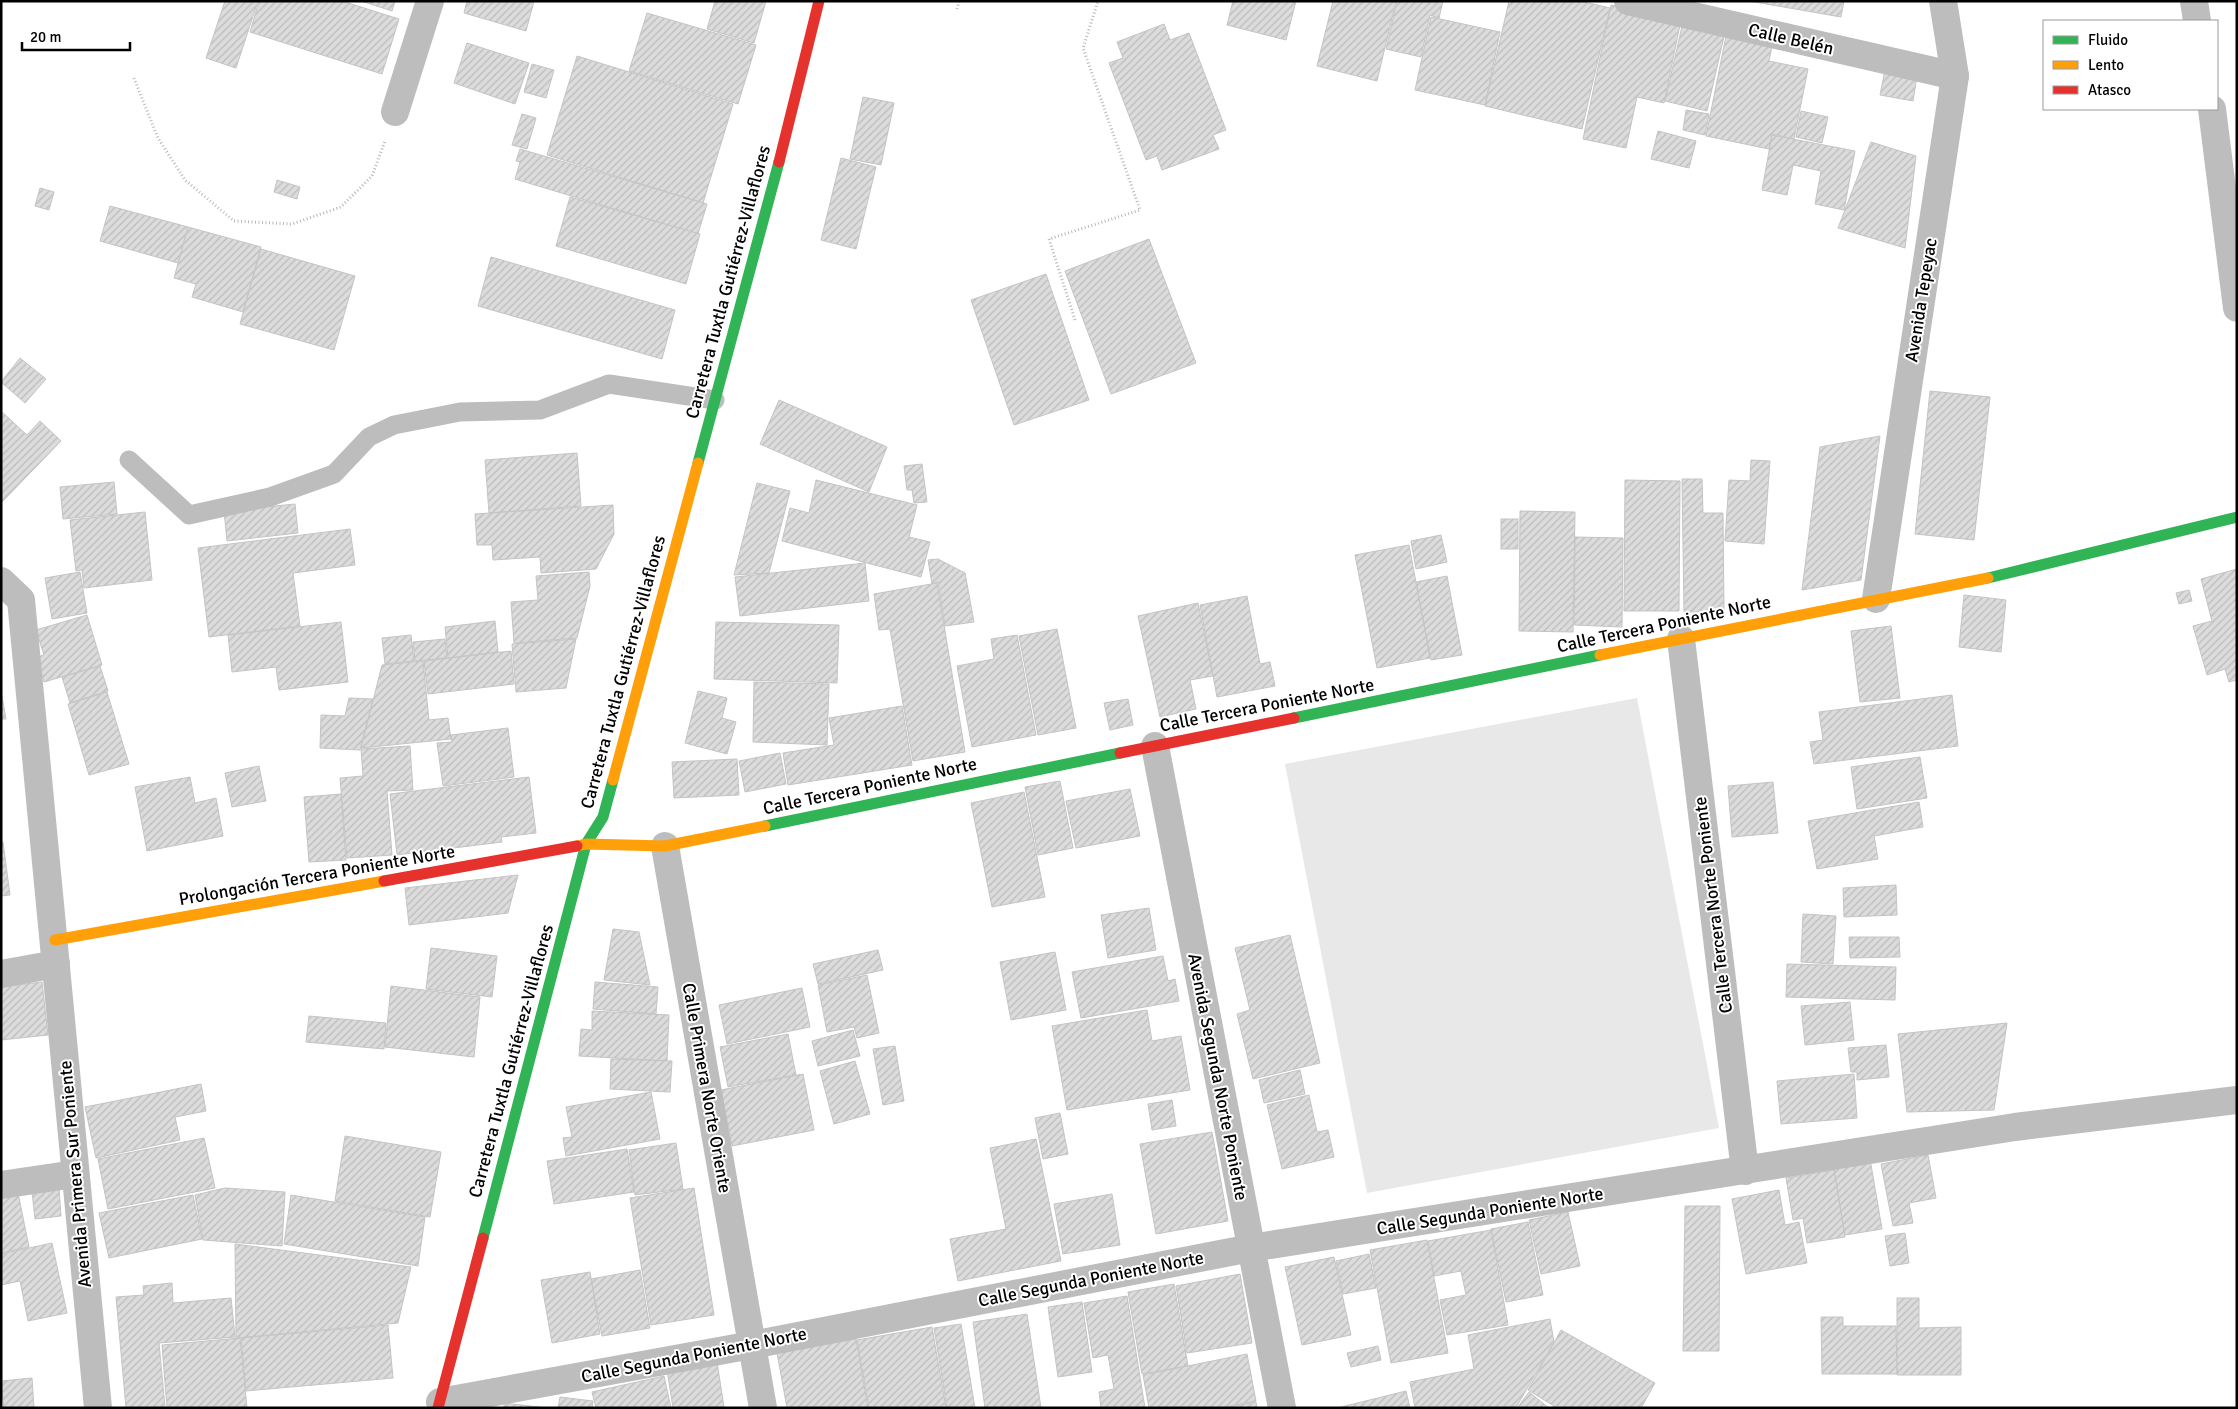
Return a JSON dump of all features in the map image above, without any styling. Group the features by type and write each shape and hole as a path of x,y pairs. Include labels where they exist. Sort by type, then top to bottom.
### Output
{"street":[{"path":"395,112 430,1"},
{"name":"Carretera Tuxtla Gutiérrez-Villaflores","path":"439,1405 586,844 603,817 715,400 819,1"},
{"name":"Calle Belén","path":"1628,1 1955,76"},
{"name":"Avenida Tepeyac","path":"1876,599 1955,76 1943,1"},
{"path":"2194,1 2197,20"},
{"path":"2212,110 2237,308"},
{"name":"Calle Tercera Poniente Norte","path":"666,846 1876,599 2002,575 2237,517"},
{"name":"Avenida Primera Sur Poniente","path":"1,581 21,600 98,1408"},
{"name":"Calle Tercera Norte Poniente","path":"1681,639 1745,1171"},
{"name":"Avenida Segunda Norte Poniente","path":"1155,746 1282,1408"},
{"path":"586,844 666,846"},
{"name":"Prolongación Tercera Poniente Norte","path":"55,952 586,844"},
{"name":"Calle Primera Norte Oriente","path":"666,846 763,1408"},
{"path":"1,974 55,952"},
{"name":"Calle Segunda Poniente Norte","path":"439,1405 1251,1248 2015,1127 2237,1100"},
{"path":"1,1186 75,1174"}],"lane":[{"path":"129,460 189,515 270,497 334,474 369,437 394,425 460,412 540,410 609,384 715,400"}],"path":[{"path":"957,9 959,1"},
{"path":"1075,320 1049,239 1140,210 1083,48 1098,1"},
{"path":"134,78 158,138 185,180 234,221 292,224 341,208 372,176 395,112"}],"shaded area":[{"path":"1637,698 1719,1128 1367,1193 1285,764"}],"building":[{"path":"225,1 258,1 236,68 206,58"},
{"path":"259,1 342,1 399,19 382,74 250,32"},
{"path":"361,1 395,1 392,11"},
{"path":"467,1 534,1 526,31 464,13"},
{"path":"715,1 766,1 754,43 707,29"},
{"path":"1233,1 1296,1 1286,40 1227,25"},
{"path":"1333,1 1396,1 1377,81 1317,66"},
{"path":"1397,1 1443,1 1439,18 1430,15 1421,57 1386,49"},
{"path":"1509,1 1580,1 1610,8 1582,129 1485,106"},
{"path":"1749,1 1844,1 1841,17"},
{"path":"1611,5 1681,20 1664,103 1637,97 1626,148 1583,139"},
{"path":"647,13 756,45 738,104 629,71"},
{"path":"1431,17 1500,32 1485,105 1415,90"},
{"path":"1683,22 1725,32 1707,111 1665,101"},
{"path":"1164,24 1170,40 1189,33 1226,130 1213,135 1219,149 1162,170 1157,156 1146,160 1109,63 1123,58 1117,42"},
{"path":"1727,31 1773,41 1769,61 1808,69 1794,139 1772,134 1769,149 1706,136"},
{"path":"467,43 529,63 515,104 454,83"},
{"path":"577,56 733,104 703,203 547,155"},
{"path":"532,64 554,70 546,98 524,92"},
{"path":"1885,70 1917,76 1913,101 1880,95"},
{"path":"863,97 894,103 881,165 850,159"},
{"path":"1686,110 1709,114 1705,135 1683,130"},
{"path":"1801,111 1828,117 1822,143 1796,137"},
{"path":"522,114 536,118 527,149 512,145"},
{"path":"1658,131 1696,141 1689,168 1651,159"},
{"path":"1772,135 1855,151 1844,210 1815,204 1821,171 1793,165 1787,195 1762,190"},
{"path":"1871,142 1916,156 1905,248 1838,228"},
{"path":"520,149 707,204 698,234 515,179 520,162 516,161"},
{"path":"841,158 876,167 856,249 821,240"},
{"path":"277,180 300,187 297,199 274,192"},
{"path":"40,188 54,192 49,210 35,206"},
{"path":"570,197 700,234 686,284 556,246"},
{"path":"110,206 188,227 178,263 100,241"},
{"path":"188,227 261,247 243,312 192,297 196,284 174,278"},
{"path":"1149,239 1196,363 1111,394 1065,271"},
{"path":"261,249 355,276 334,350 240,324"},
{"path":"491,257 675,310 662,359 478,306"},
{"path":"1046,274 1089,400 1014,425 971,300"},
{"path":"20,358 46,379 25,403 1,382"},
{"path":"1930,391 1990,397 1974,540 1915,534"},
{"path":"779,400 887,447 869,492 760,444"},
{"path":"1,411 27,435 40,421 61,441 1,503"},
{"path":"1880,436 1861,580 1802,590 1820,447"},
{"path":"577,453 581,506 489,513 485,460"},
{"path":"1751,460 1770,461 1764,544 1725,541 1729,480 1750,481"},
{"path":"922,464 927,502 914,503 912,490 907,490 904,466"},
{"path":"1682,479 1702,479 1703,513 1723,513 1724,612 1684,612"},
{"path":"816,480 917,505 909,537 930,542 921,577 782,541 790,508 809,513"},
{"path":"1625,480 1680,481 1679,611 1624,611"},
{"path":"114,482 117,514 63,519 60,487"},
{"path":"757,483 790,491 769,573 734,575"},
{"path":"295,504 298,533 227,541 224,511"},
{"path":"613,505 614,534 596,569 541,573 540,557 493,560 492,545 477,545 475,514"},
{"path":"1520,511 1575,512 1573,632 1519,631"},
{"path":"145,512 152,580 84,588 82,570 76,571 70,520"},
{"path":"1501,519 1518,519 1518,549 1501,549"},
{"path":"350,529 355,565 293,573 300,626 209,637 198,548"},
{"path":"1441,535 1447,562 1416,569 1411,541"},
{"path":"1575,537 1623,538 1622,627 1574,625"},
{"path":"1409,545 1430,658 1377,668 1355,555"},
{"path":"938,559 965,573 974,622 945,626 938,582 932,584 928,560"},
{"path":"865,563 869,601 740,616 735,577"},
{"path":"2237,569 2237,680 2229,682 2225,669 2207,675 2193,626 2212,621 2201,579"},
{"path":"80,572 87,613 52,619 45,578"},
{"path":"589,572 590,586 577,638 514,643 511,602 538,600 536,576"},
{"path":"1447,576 1462,655 1431,660 1416,582"},
{"path":"937,583 965,752 913,761 890,629 879,630 874,594"},
{"path":"2189,590 2192,601 2179,604 2176,593"},
{"path":"1964,595 2006,600 2001,652 1959,647"},
{"path":"1247,596 1260,664 1270,662 1275,686 1217,697 1200,605"},
{"path":"1198,603 1213,676 1190,680 1196,709 1160,717 1138,616"},
{"path":"87,615 102,665 44,682 37,657 44,655 36,630"},
{"path":"495,621 498,652 448,658 445,627"},
{"path":"341,622 348,682 279,690 276,667 232,672 228,635"},
{"path":"716,622 839,625 837,683 714,679"},
{"path":"1891,626 1900,698 1860,702 1851,631"},
{"path":"1057,629 1076,728 1038,735 1019,636"},
{"path":"411,635 414,661 385,664 382,638"},
{"path":"1017,635 1036,735 972,747 957,666 994,659 991,639"},
{"path":"445,639 447,658 415,661 413,642"},
{"path":"576,639 566,688 516,692 512,644"},
{"path":"511,651 514,684 428,694 424,661"},
{"path":"423,661 429,720 448,718 451,739 361,748 382,665"},
{"path":"100,666 108,691 70,703 62,677"},
{"path":"754,682 829,684 827,745 753,742"},
{"path":"1,691 6,719 1,719"},
{"path":"698,691 727,698 722,718 736,722 727,754 685,743"},
{"path":"107,692 129,764 89,775 68,704"},
{"path":"1952,695 1958,746 1814,764 1810,742 1823,740 1819,712"},
{"path":"349,698 373,699 360,750 320,748 321,715 345,716"},
{"path":"1128,699 1133,725 1110,730 1104,703"},
{"path":"902,706 912,765 788,785 783,753 834,745 829,718"},
{"path":"508,728 514,777 443,786 437,743 452,742 451,735"},
{"path":"410,746 413,790 387,791 392,855 347,858 340,778 363,776 361,749"},
{"path":"780,753 786,784 745,792 739,761"},
{"path":"1920,757 1927,798 1857,809 1851,767"},
{"path":"737,759 739,795 674,798 672,762"},
{"path":"259,766 266,801 232,807 225,773"},
{"path":"190,777 195,803 216,798 223,836 147,851 135,787"},
{"path":"529,777 536,833 501,837 502,842 397,855 390,794"},
{"path":"1060,781 1073,848 1038,855 1025,787"},
{"path":"1773,782 1778,833 1732,837 1728,786"},
{"path":"1130,789 1140,836 1076,848 1066,801"},
{"path":"1024,792 1045,897 992,907 971,803"},
{"path":"341,794 346,860 309,862 304,797"},
{"path":"1919,802 1923,827 1874,836 1878,859 1817,869 1808,821"},
{"path":"1,842 3,842 10,895 1,896"},
{"path":"518,875 508,913 409,925 405,888"},
{"path":"1896,885 1897,915 1844,917 1843,888"},
{"path":"1149,908 1156,950 1108,958 1101,915"},
{"path":"1803,914 1836,916 1833,964 1801,962"},
{"path":"613,929 639,932 650,985 604,980"},
{"path":"1290,935 1320,1063 1253,1079 1237,1014 1250,1010 1235,948"},
{"path":"1849,937 1899,937 1900,957 1850,958"},
{"path":"431,948 497,956 492,997 426,989"},
{"path":"878,950 883,970 818,984 813,964"},
{"path":"1055,952 1066,1010 1011,1020 1000,962"},
{"path":"1163,956 1168,981 1175,979 1179,1001 1081,1018 1072,972"},
{"path":"1787,964 1896,967 1895,1000 1786,997"},
{"path":"867,975 879,1033 857,1038 854,1027 827,1032 818,985"},
{"path":"42,982 48,1035 1,1040 1,987"},
{"path":"595,982 658,987 656,1014 593,1009"},
{"path":"391,986 480,997 474,1057 385,1047"},
{"path":"802,988 810,1027 727,1044 719,1005"},
{"path":"1850,1002 1854,1040 1805,1045 1801,1006"},
{"path":"1147,1010 1152,1041 1181,1036 1190,1090 1067,1110 1052,1026"},
{"path":"592,1011 669,1015 667,1061 579,1056 581,1029 592,1030"},
{"path":"309,1016 386,1023 384,1049 306,1042"},
{"path":"2007,1023 1994,1110 1907,1112 1898,1034"},
{"path":"853,1030 860,1056 818,1066 812,1041"},
{"path":"788,1034 796,1075 728,1087 720,1047"},
{"path":"1886,1045 1889,1077 1857,1080 1857,1072 1851,1072 1848,1048"},
{"path":"895,1046 904,1101 883,1105 873,1049"},
{"path":"611,1059 672,1061 670,1092 610,1089"},
{"path":"855,1061 870,1114 834,1124 820,1071"},
{"path":"1300,1070 1305,1094 1264,1103 1259,1080"},
{"path":"803,1074 814,1130 732,1146 721,1090"},
{"path":"1854,1074 1857,1118 1781,1124 1777,1081"},
{"path":"201,1084 206,1111 175,1117 180,1140 96,1158 85,1107"},
{"path":"651,1092 660,1139 566,1156 563,1138 572,1137 566,1107"},
{"path":"1309,1095 1317,1132 1328,1130 1334,1157 1282,1169 1267,1105"},
{"path":"1172,1100 1176,1126 1152,1130 1148,1104"},
{"path":"1060,1113 1068,1154 1043,1159 1035,1118"},
{"path":"1212,1132 1228,1221 1156,1234 1140,1144"},
{"path":"345,1136 441,1152 430,1217 335,1201"},
{"path":"204,1138 215,1188 108,1209 98,1159"},
{"path":"1036,1139 1061,1261 958,1281 950,1239 1006,1229 990,1148"},
{"path":"676,1143 683,1189 635,1195 629,1150"},
{"path":"627,1149 634,1192 554,1204 547,1161"},
{"path":"1928,1155 1936,1198 1909,1203 1913,1223 1893,1226 1881,1164"},
{"path":"1870,1159 1882,1229 1845,1235 1833,1165"},
{"path":"1834,1170 1845,1237 1807,1243 1803,1218 1793,1220 1786,1178"},
{"path":"17,1188 29,1247 1,1253 1,1191"},
{"path":"225,1188 285,1192 282,1246 203,1240 195,1195"},
{"path":"694,1188 714,1315 651,1325 630,1198"},
{"path":"59,1189 61,1216 35,1219 32,1192"},
{"path":"1779,1190 1785,1225 1799,1222 1807,1263 1746,1274 1732,1199"},
{"path":"1112,1194 1120,1245 1063,1254 1054,1204"},
{"path":"193,1195 202,1239 109,1258 99,1213"},
{"path":"291,1195 425,1217 418,1266 284,1244"},
{"path":"1685,1206 1720,1206 1719,1351 1683,1351"},
{"path":"1568,1212 1580,1266 1541,1274 1529,1220"},
{"path":"1528,1222 1543,1295 1506,1302 1491,1229"},
{"path":"1491,1230 1508,1325 1447,1335 1440,1300 1466,1295 1461,1271 1434,1276 1428,1241"},
{"path":"1905,1233 1909,1263 1890,1266 1885,1236"},
{"path":"1427,1240 1448,1353 1391,1363 1370,1250"},
{"path":"52,1243 67,1313 28,1321 20,1281 1,1285 1,1254"},
{"path":"235,1244 411,1267 398,1323 236,1338"},
{"path":"1369,1254 1376,1288 1343,1294 1336,1261"},
{"path":"1334,1257 1351,1335 1302,1345 1285,1267"},
{"path":"640,1270 650,1328 602,1336 591,1279"},
{"path":"590,1272 600,1334 552,1343 541,1280"},
{"path":"1240,1274 1252,1343 1187,1353 1176,1286"},
{"path":"172,1283 173,1303 231,1298 235,1337 159,1343 165,1407 126,1408 116,1297 144,1295 143,1286"},
{"path":"1174,1284 1188,1366 1142,1374 1128,1292"},
{"path":"1127,1296 1145,1408 1101,1408 1099,1392 1114,1389 1108,1355 1093,1358 1084,1303"},
{"path":"1897,1298 1919,1298 1919,1328 1961,1327 1961,1375 1897,1375"},
{"path":"1082,1302 1092,1372 1058,1377 1048,1307"},
{"path":"1027,1314 1041,1408 985,1408 973,1322"},
{"path":"1821,1317 1843,1317 1843,1326 1896,1326 1897,1374 1822,1374"},
{"path":"1550,1319 1554,1342 1517,1406 1506,1408 1415,1408 1410,1382 1474,1369 1468,1335"},
{"path":"961,1324 975,1408 947,1408 934,1328"},
{"path":"388,1325 393,1378 246,1391 241,1338"},
{"path":"932,1327 946,1408 869,1408 857,1340"},
{"path":"1561,1330 1655,1383 1641,1408 1553,1408 1554,1406 1528,1390"},
{"path":"240,1338 247,1408 167,1408 162,1345"},
{"path":"856,1339 868,1408 787,1408 777,1353"},
{"path":"1378,1346 1381,1360 1351,1367 1347,1353"},
{"path":"1247,1354 1256,1401 1220,1408 1149,1408 1143,1375"},
{"path":"717,1362 724,1407 673,1408 667,1370"},
{"path":"664,1376 671,1408 596,1408 592,1392"},
{"path":"32,1378 34,1408 4,1408 1,1381"},
{"path":"1406,1391 1410,1408 1337,1408"},
{"path":"1529,1392 1549,1408 1517,1408"},
{"path":"560,1397 593,1401 592,1408 558,1408"},
{"path":"1256,1402 1257,1408 1224,1408"},
{"path":"504,1403 548,1408 504,1408"}],"traffic: fast":[{"path":"698,463 779,162"},
{"path":"1988,578 2237,517"},
{"path":"1294,718 1600,655"},
{"path":"765,826 1120,753"},
{"path":"483,1238 586,844 603,817 613,780"}],"traffic: slow":[{"path":"613,780 698,463"},
{"path":"1600,655 1988,578"},
{"path":"577,846 586,844 665,846 765,826"},
{"path":"55,940 384,881"}],"traffic: jam":[{"path":"779,162 819,1"},
{"path":"1120,753 1294,718"},
{"path":"384,881 577,846"},
{"path":"438,1408 483,1238"}]}
